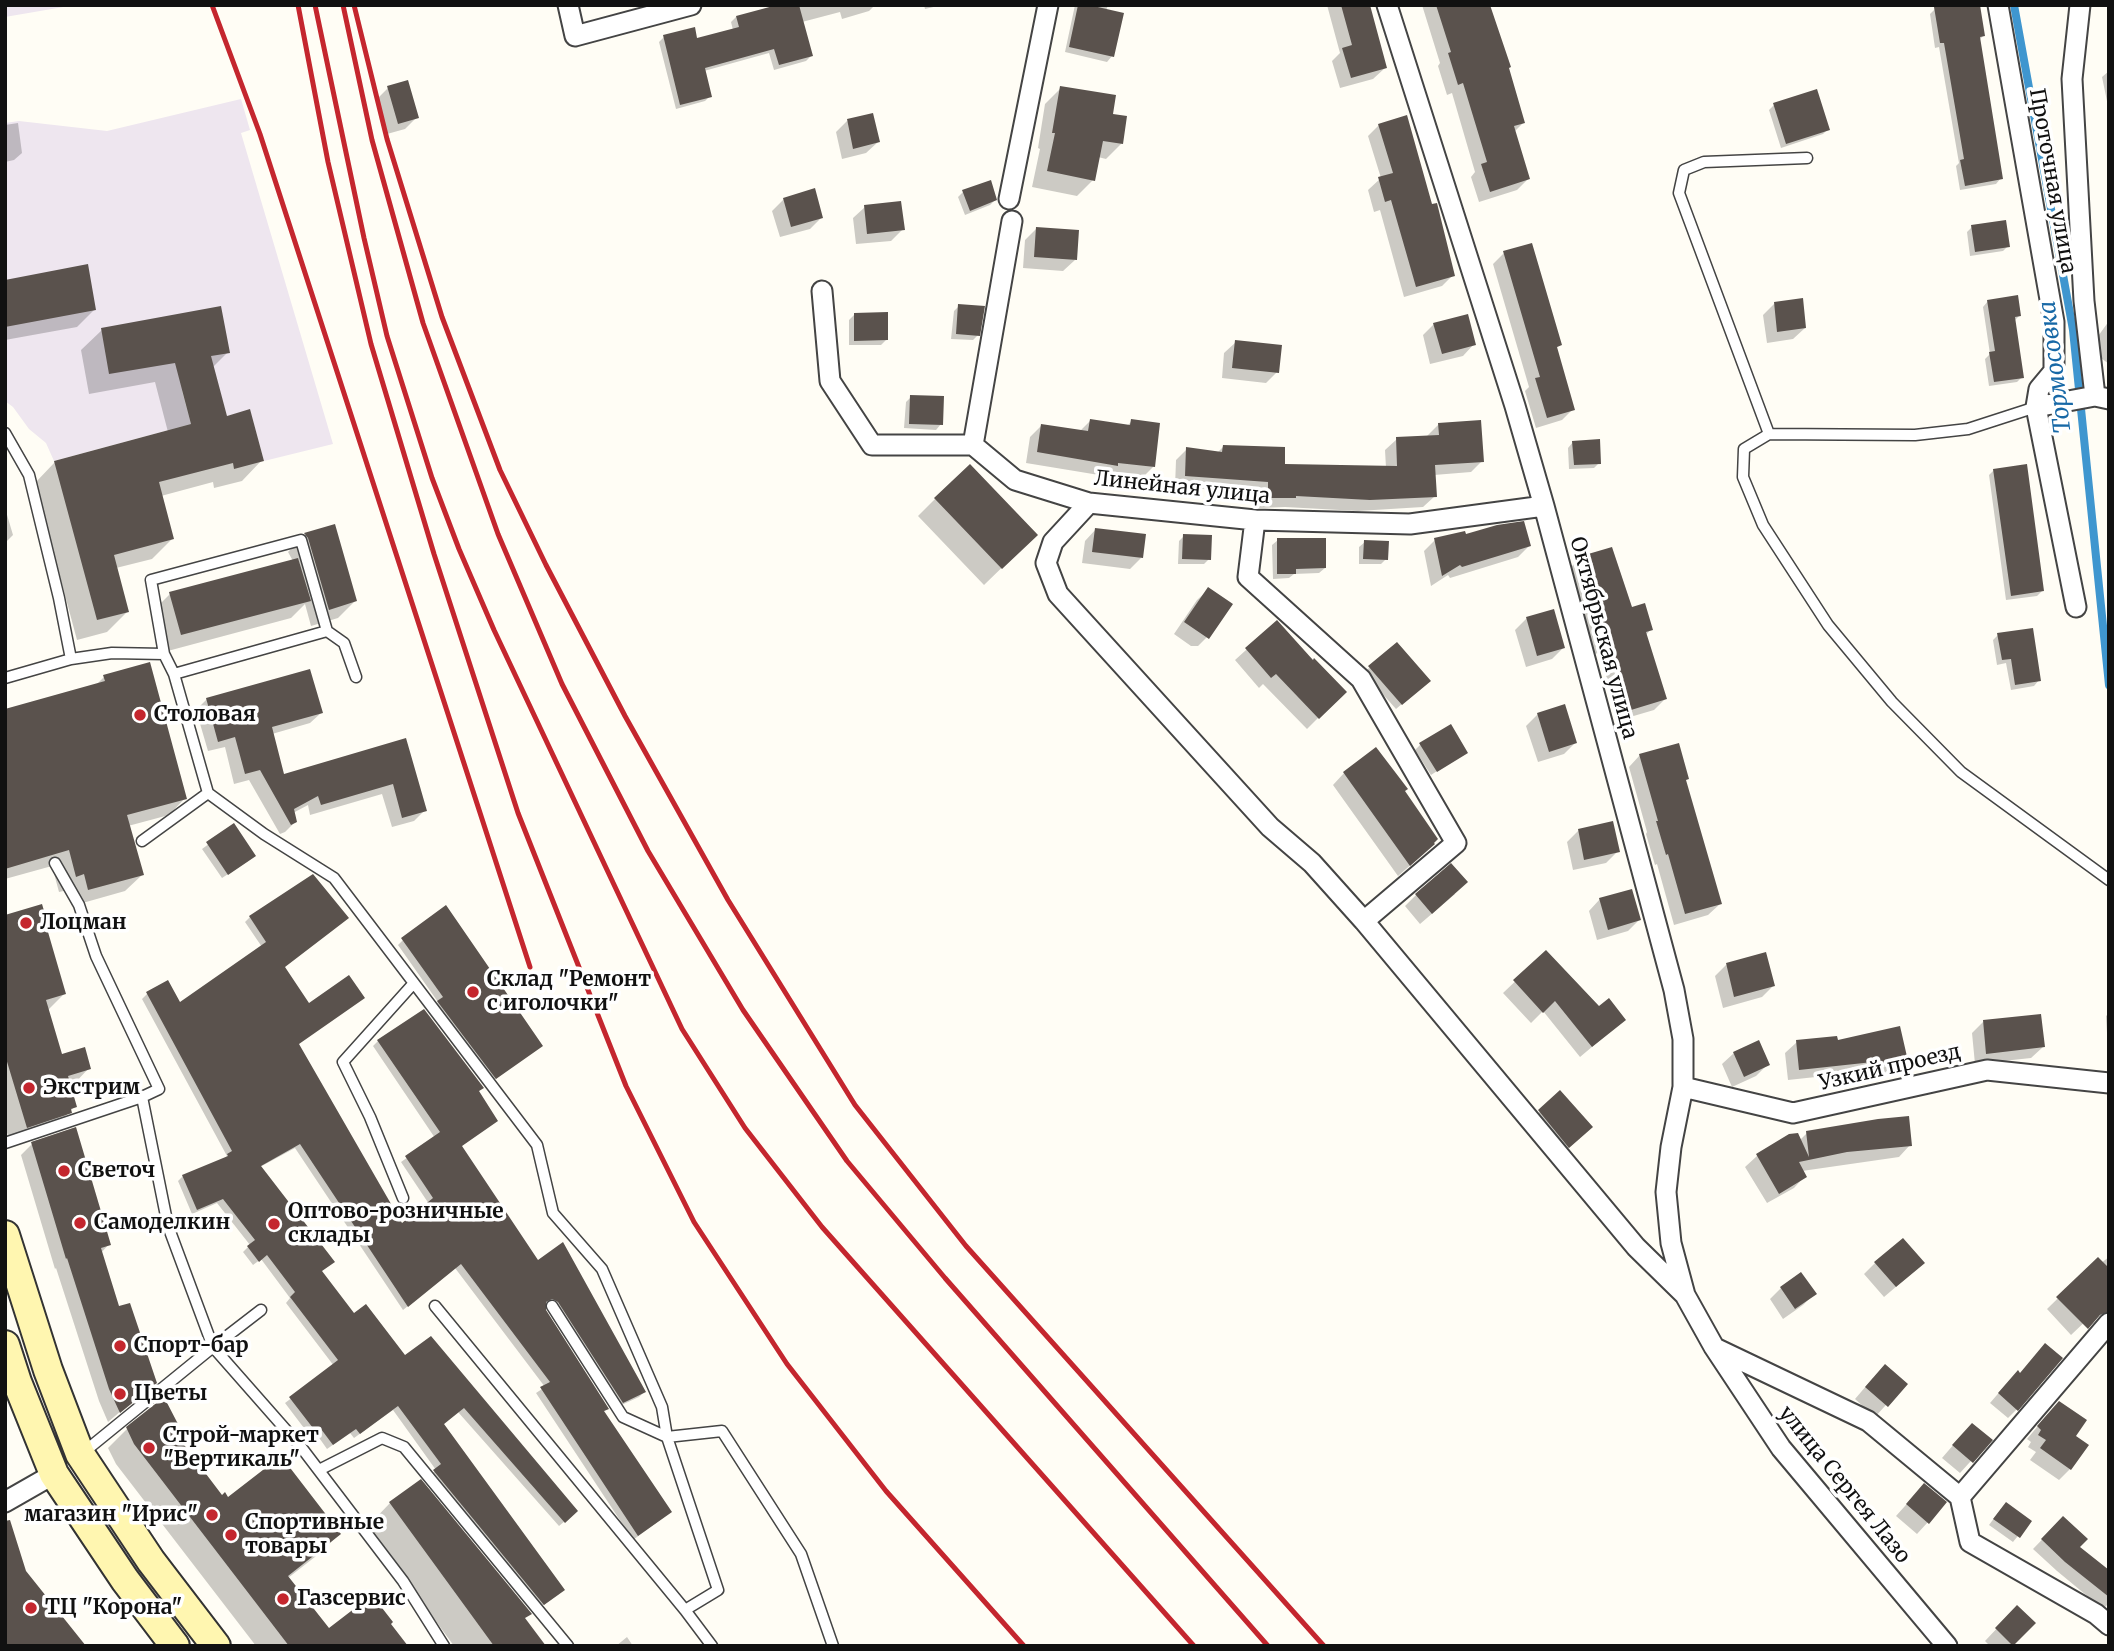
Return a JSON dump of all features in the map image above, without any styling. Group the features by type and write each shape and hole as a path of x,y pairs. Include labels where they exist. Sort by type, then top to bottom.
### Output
{"main road":[{"path":"5,1235 48,1370 80,1454 151,1561 216,1646"},
{"path":"5,1345 54,1474 125,1580 175,1646"}],"street":[{"path":"568,5 575,36 691,5"},
{"path":"1009,199 1048,5"},
{"name":"Октябрьская улица","path":"1387,5 1515,406 1674,990 1683,1039 1683,1087 1671,1147 1666,1192 1671,1243 1685,1295"},
{"name":"Проточная улица","path":"1998,5 2054,322 2054,371 2039,389 2036,407"},
{"path":"2076,607 2036,407 2102,397 2084,301 2072,79 2080,5"},
{"path":"822,291 830,381 872,445 973,445 1012,221"},
{"name":"Линейная улица","path":"973,445 1015,480 1089,503 1255,520 1409,524 1544,506"},
{"path":"1089,503 1054,542 1046,564 1058,594 1270,827 1312,863 1364,921 1636,1247 1685,1295"},
{"path":"1255,520 1248,577 1361,679 1456,843 1364,921"},
{"name":"Узкий проезд","path":"1683,1087 1793,1113 1987,1069 2109,1083"},
{"name":"улица Сергея Лазо","path":"1685,1295 1714,1348 1781,1448 1947,1646"},
{"path":"2109,1322 1959,1497 1970,1542 2109,1625"},
{"name":"улица Сергея Лазо","path":"1714,1348 1868,1421 1959,1497"},
{"path":"5,1502 54,1474"}],"lane":[{"path":"1769,434 1679,193 1684,170 1704,162 1807,158"},
{"path":"2036,407 1968,429 1915,435 1769,434 1744,450 1743,477 1763,525 1828,625 1892,702 1961,772 2109,880"},
{"path":"5,433 29,475 71,659"},
{"path":"356,677 344,643 327,631 301,540 151,580 164,654 174,674 208,793 264,834 334,878 537,1145 553,1213 602,1269 663,1407 667,1437 718,1590 685,1610"},
{"path":"174,674 327,631"},
{"path":"5,678 71,659 112,653 164,654"},
{"path":"142,841 208,793"},
{"path":"5,1143 159,1089 96,956 79,905 55,863"},
{"path":"402,1198 370,1117 344,1062 413,984"},
{"path":"142,1097 168,1226 213,1346 301,1447 402,1581 444,1646"},
{"path":"435,1306 712,1646"},
{"path":"552,1307 623,1418 667,1437 722,1431 801,1554 832,1646"},
{"path":"80,1454 261,1310"},
{"path":"318,1470 382,1438 404,1447 568,1646"}],"shaded area":[{"path":"5,5 75,5 5,17"},
{"path":"241,99 250,130 241,133 333,444 264,461 250,410 227,416 217,381 182,391 191,424 54,461 46,443 29,429 13,407 5,401 5,123 19,121 107,131"}],"building":[{"path":"777,5 799,5 813,56 779,65 774,49 705,68 712,97 680,105 663,35 695,27 697,38 739,27 736,16"},
{"path":"1078,5 1124,13 1114,57 1069,47"},
{"path":"1341,5 1370,5 1387,68 1351,78 1342,48 1352,45"},
{"path":"1436,5 1490,5 1511,67 1509,68 1525,123 1514,126 1530,179 1490,192 1481,164 1487,162 1463,83 1458,85"},
{"path":"1980,5 1985,36 1980,37 2003,179 1965,186 1960,160 1964,159 1944,43 1940,43 1934,7"},
{"path":"408,80 419,118 398,124 387,86"},
{"path":"1060,86 1116,95 1113,114 1127,116 1123,144 1103,141 1095,181 1047,171 1055,133 1052,133"},
{"path":"1817,89 1830,130 1786,144 1773,103"},
{"path":"873,113 880,142 853,149 847,119"},
{"path":"1407,115 1432,204 1437,203 1455,276 1416,287 1391,200 1385,202 1378,177 1393,173 1378,124"},
{"path":"991,180 997,200 970,211 962,190"},
{"path":"815,188 823,218 791,227 783,198"},
{"path":"901,201 905,230 867,234 864,205"},
{"path":"2006,220 2010,247 1975,252 1971,225"},
{"path":"1036,227 1079,230 1077,260 1034,257"},
{"path":"1532,243 1562,345 1557,347 1575,410 1547,418 1535,378 1540,377 1503,251"},
{"path":"88,264 96,310 5,327 5,280"},
{"path":"2018,295 2021,316 2015,317 2024,378 1994,382 1989,352 1995,351 1987,300"},
{"path":"1803,298 1806,328 1777,332 1774,302"},
{"path":"958,304 985,306 980,336 956,334"},
{"path":"221,306 230,353 211,356 227,416 250,409 264,461 234,469 233,463 159,482 174,539 114,555 129,612 97,620 54,461 191,424 175,363 109,374 101,328"},
{"path":"888,312 888,340 854,341 854,313"},
{"path":"1468,314 1476,345 1442,354 1433,323"},
{"path":"1235,340 1282,345 1279,373 1232,368"},
{"path":"910,395 944,396 943,425 909,424"},
{"path":"1090,419 1130,425 1131,419 1160,423 1155,467 1118,463 1118,466 1037,452 1041,424 1088,431"},
{"path":"1481,420 1484,462 1435,465 1437,497 1370,500 1296,496 1268,498 1268,482 1185,476 1186,447 1222,452 1223,445 1285,447 1285,464 1397,466 1396,437 1439,435 1438,423"},
{"path":"1600,439 1601,464 1574,465 1572,441"},
{"path":"970,464 1038,535 1002,569 934,498"},
{"path":"2027,464 2044,591 2011,596 1993,469"},
{"path":"1524,521 1531,546 1462,567 1460,565 1442,576 1434,538"},
{"path":"335,524 357,601 329,610 308,538 304,533"},
{"path":"1095,528 1146,534 1143,558 1092,552"},
{"path":"1183,534 1212,535 1211,560 1182,559"},
{"path":"1277,538 1326,538 1326,568 1296,569 1296,574 1277,574"},
{"path":"1364,540 1389,541 1388,560 1363,559"},
{"path":"1612,547 1632,607 1645,603 1653,630 1646,632 1667,699 1631,710 1611,643 1605,644 1578,557"},
{"path":"298,558 311,601 181,635 169,592"},
{"path":"1208,587 1233,604 1209,639 1184,622"},
{"path":"1554,609 1565,648 1537,656 1526,617"},
{"path":"1277,620 1347,692 1319,719 1276,674 1271,678 1245,648"},
{"path":"2033,628 2041,681 2015,685 2011,659 2002,660 1997,633"},
{"path":"1397,642 1431,681 1402,705 1368,666"},
{"path":"150,662 187,799 127,815 144,875 88,890 84,874 76,877 69,850 5,869 5,709 105,681 103,675"},
{"path":"310,669 323,713 272,727 284,774 406,738 427,811 402,818 393,784 321,805 318,796 294,809 297,822 291,825 260,770 245,774 235,737 218,742 206,698"},
{"path":"1565,704 1577,743 1549,752 1537,713"},
{"path":"1451,724 1468,753 1437,772 1419,743"},
{"path":"1679,743 1689,779 1686,780 1722,904 1685,914 1656,821 1639,754"},
{"path":"1376,747 1408,789 1405,791 1438,839 1410,866 1343,772"},
{"path":"1613,821 1620,852 1584,860 1578,829"},
{"path":"234,823 256,856 228,875 206,842"},
{"path":"1451,863 1468,882 1432,914 1415,894"},
{"path":"313,874 349,918 285,967 309,1003 349,975 365,998 299,1044 402,1223 433,1198 405,1156 440,1132 377,1040 424,1009 484,1088 479,1091 498,1121 462,1146 538,1260 563,1242 646,1392 623,1403 558,1302 552,1299 546,1302 546,1310 609,1409 604,1411 672,1512 638,1536 540,1387 550,1382 461,1264 408,1307 300,1144 261,1166 335,1262 322,1271 354,1313 366,1304 405,1355 431,1336 578,1511 565,1523 464,1408 444,1424 565,1590 544,1605 433,1470 441,1464 398,1406 360,1434 356,1429 333,1445 321,1429 316,1432 289,1397 338,1360 290,1297 295,1292 267,1255 259,1262 247,1246 255,1240 223,1199 197,1210 182,1175 228,1156 232,1151 146,992 168,980 180,1002 266,942 249,916"},
{"path":"1632,889 1641,920 1608,930 1599,898"},
{"path":"42,904 66,994 46,1000 62,1054 85,1047 91,1069 68,1076 77,1107 71,1109 72,1113 27,1128 5,1055 5,915"},
{"name":"Склад \"Ремонт с иголочки\"","path":"446,905 543,1046 496,1079 437,1001 443,997 401,938"},
{"path":"1546,950 1599,1006 1609,998 1626,1020 1592,1047 1555,1001 1543,1013 1513,980"},
{"path":"1766,952 1775,986 1734,997 1726,963"},
{"path":"2041,1014 2045,1047 1986,1054 1983,1020"},
{"path":"1900,1026 1908,1061 1874,1068 1873,1062 1799,1070 1796,1040 1837,1036 1838,1040"},
{"path":"1759,1040 1770,1065 1744,1077 1733,1052"},
{"path":"1560,1090 1593,1127 1569,1148 1538,1110"},
{"path":"1909,1116 1912,1146 1847,1152 1799,1162 1807,1177 1779,1194 1756,1154 1789,1134 1798,1133 1809,1157 1806,1131"},
{"path":"76,1127 111,1245 101,1248 119,1306 130,1303 157,1383 120,1413 109,1389 66,1259 31,1142"},
{"path":"1903,1238 1925,1263 1896,1287 1874,1262"},
{"path":"2098,1257 2109,1268 2109,1311 2100,1315 2088,1329 2056,1297"},
{"path":"1801,1272 1817,1294 1795,1309 1780,1287"},
{"path":"2045,1343 2063,1358 2018,1411 1998,1393 2018,1370 2020,1373"},
{"path":"1885,1364 1908,1384 1888,1407 1865,1387"},
{"path":"164,1397 178,1424 172,1429 222,1495 225,1492 228,1497 281,1456 341,1534 288,1576 329,1628 372,1595 408,1646 289,1646 134,1444 126,1427"},
{"path":"2059,1401 2087,1420 2076,1436 2089,1445 2071,1470 2040,1448 2046,1440 2038,1435 2041,1430 2037,1426"},
{"path":"1972,1423 1993,1440 1973,1463 1952,1445"},
{"path":"421,1479 532,1614 525,1618 546,1646 494,1646 389,1502"},
{"path":"1924,1483 1947,1502 1929,1524 1906,1504"},
{"path":"2006,1502 2032,1521 2020,1538 1993,1519"},
{"path":"2063,1516 2088,1539 2080,1547 2109,1570 2109,1597 2041,1539"},
{"name":"ТЦ \"Корона\"","path":"10,1520 26,1571 86,1646 5,1646 5,1521"},
{"path":"2017,1605 2036,1623 2013,1646 1995,1628"}],"waterway":[{"name":"Тормосовка","path":"2014,5 2073,330 2109,685"}],"railway":[{"path":"212,5 260,134 530,967"},
{"path":"298,5 328,162 371,344 434,554 518,813 626,1086 694,1222 787,1364 886,1491 1024,1646"},
{"path":"315,5 387,336 432,478 494,630 682,1029 745,1128 822,1227 1194,1646"},
{"path":"343,5 372,140 423,323 498,534 562,684 648,851 743,1010 847,1161 945,1278 1268,1646"},
{"path":"354,5 387,139 442,317 500,470 625,716 728,900 855,1105 966,1246 1324,1646"}],"place":[{"name":"Столовая","path":"140,715"},
{"name":"Лоцман","path":"26,923"},
{"name":"Склад \"Ремонт с иголочки\"","path":"473,992"},
{"name":"Экстрим","path":"29,1088"},
{"name":"Светоч","path":"64,1171"},
{"name":"Самоделкин","path":"80,1223"},
{"name":"Оптово-розничные склады","path":"274,1224"},
{"name":"Спорт-бар","path":"120,1346"},
{"name":"Цветы","path":"120,1394"},
{"name":"Строй-маркет \"Вертикаль\"","path":"149,1448"},
{"name":"магазин \"Ирис\"","path":"212,1515"},
{"name":"Спортивные товары","path":"231,1535"},
{"name":"Газсервис","path":"283,1599"},
{"name":"ТЦ \"Корона\"","path":"31,1608"}]}
